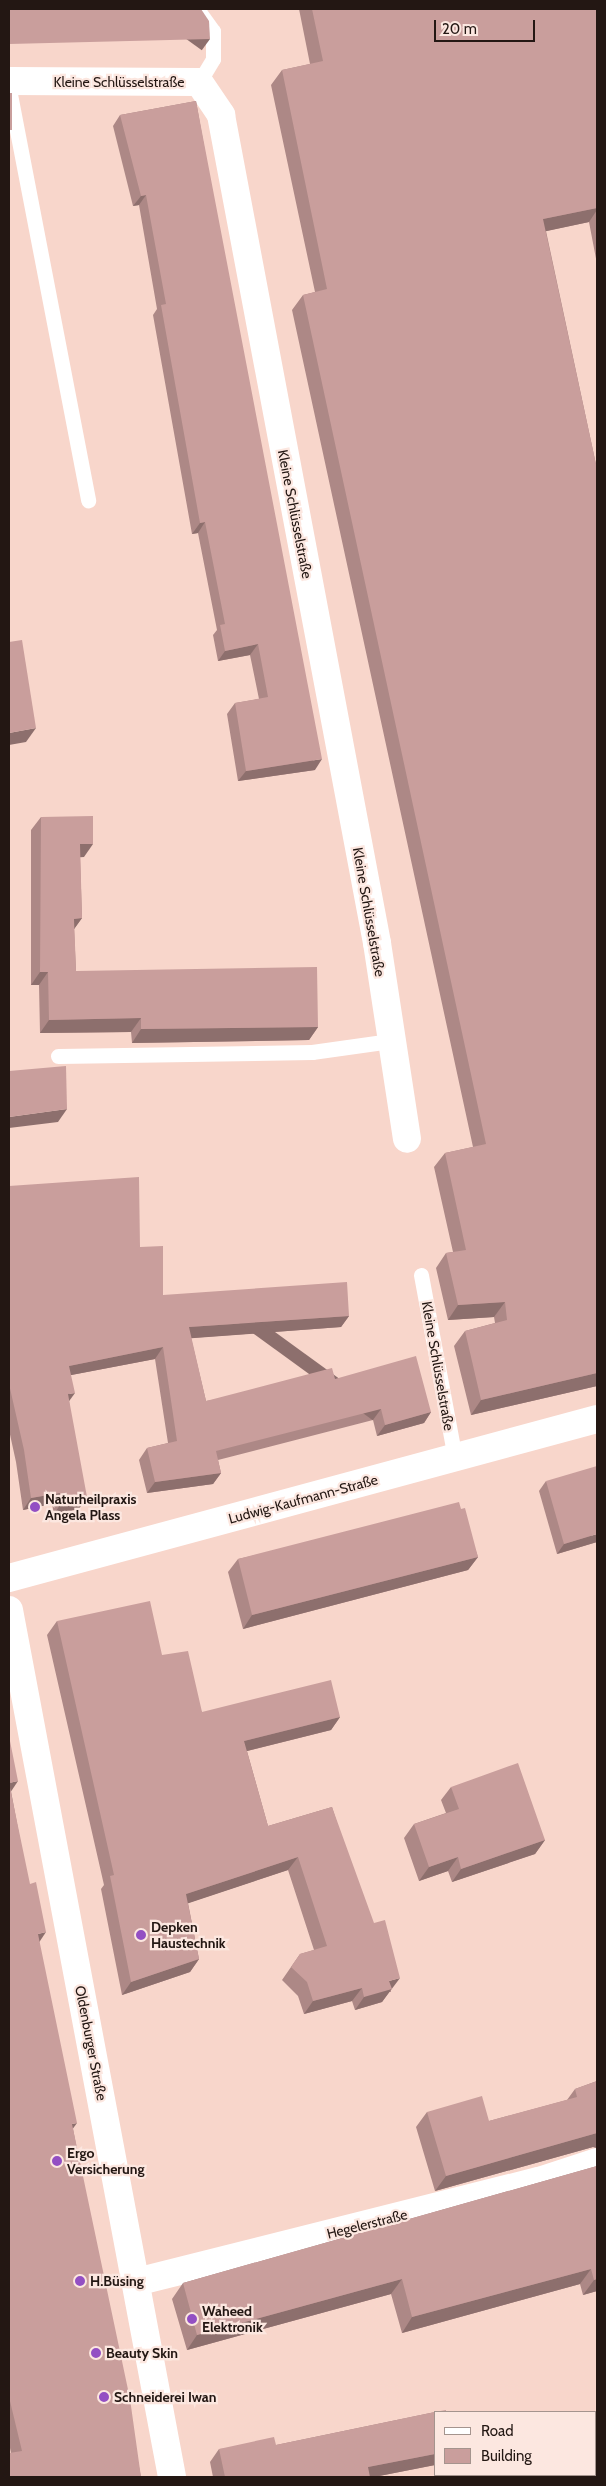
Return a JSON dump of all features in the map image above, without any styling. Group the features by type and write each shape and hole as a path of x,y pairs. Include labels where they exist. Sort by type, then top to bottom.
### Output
{"street":[{"name":"Kleine Schlüsselstraße","path":"9,81 199,82 221,115 377,943 390,1042 407,1139"},
{"name":"Ludwig-Kaufmann-Straße","path":"9,1578 597,1419"},
{"name":"Oldenburger Straße","path":"9,1610 172,2477"},
{"name":"Hegelerstraße","path":"136,2282 597,2162"}],"lane":[{"path":"197,9 213,31 213,59 199,82"},
{"path":"9,89 88,500"},
{"path":"58,1056 312,1052 390,1042"},
{"name":"Kleine Schlüsselstraße","path":"421,1275 455,1458"}],"building":[{"path":"9,9 201,9 209,21 210,39 9,44"},
{"path":"312,9 597,9 597,208 543,219 597,469 597,1373 481,1400 465,1331 507,1320 505,1302 458,1305 446,1253 466,1250 445,1153 486,1144 303,295 327,289 282,70 323,61"},
{"path":"9,93 12,93 12,130 9,130"},
{"path":"196,101 322,759 246,771 235,703 268,697 258,644 225,651 220,625 225,624 205,522 200,523 161,305 166,304 146,195 141,196 120,115"},
{"path":"22,640 36,728 9,733 9,642"},
{"path":"93,816 93,844 80,844 82,918 74,919 76,971 317,967 318,1027 141,1029 141,1018 49,1020 48,972 40,972 41,817"},
{"path":"66,1066 67,1109 9,1117 9,1071"},
{"path":"139,1177 140,1247 163,1246 163,1295 347,1282 349,1316 189,1327 206,1401 332,1368 335,1379 416,1356 431,1412 385,1425 381,1409 216,1451 221,1473 155,1482 147,1448 177,1441 163,1347 69,1366 75,1393 68,1394 87,1497 62,1502 60,1493 31,1498 24,1450 9,1384 9,1186"},
{"path":"597,1466 597,1534 564,1544 546,1481"},
{"path":"459,1502 461,1509 465,1508 478,1557 252,1615 238,1559"},
{"path":"150,1601 162,1655 188,1651 202,1712 331,1680 340,1717 244,1741 268,1826 332,1807 374,1923 385,1920 400,1978 389,1981 392,1989 364,1997 362,1988 313,2001 307,1982 291,1967 300,1954 327,1946 298,1857 186,1894 199,1959 131,1982 110,1876 114,1875 57,1621"},
{"path":"9,1736 18,1781 9,1783"},
{"path":"518,1763 545,1840 461,1869 458,1857 429,1867 414,1824 459,1809 451,1787"},
{"path":"9,1783 30,1884 36,1882 46,1932 38,1934 77,2123 72,2124 130,2399 141,2477 9,2477 9,2453 22,2451 9,2397"},
{"path":"597,2081 597,2133 446,2176 427,2112 482,2096 489,2121 577,2097 575,2089"},
{"path":"597,2166 597,2279 594,2280 591,2269 412,2317 402,2279 197,2335 183,2283"},
{"path":"434,2412 434,2454 368,2467 370,2477 225,2477 219,2449 274,2437 276,2445"},
{"path":"459,2476 526,2476 526,2477"}],"place":[{"name":"Naturheilpraxis Angela Plass","path":"35,1507"},
{"name":"Depken Haustechnik","path":"141,1935"},
{"name":"Ergo Versicherung","path":"57,2161"},
{"name":"H.Büsing","path":"80,2281"},
{"name":"Waheed Elektronik","path":"192,2319"},
{"name":"Beauty Skin","path":"96,2353"},
{"name":"Schneiderei Iwan","path":"104,2397"}]}
